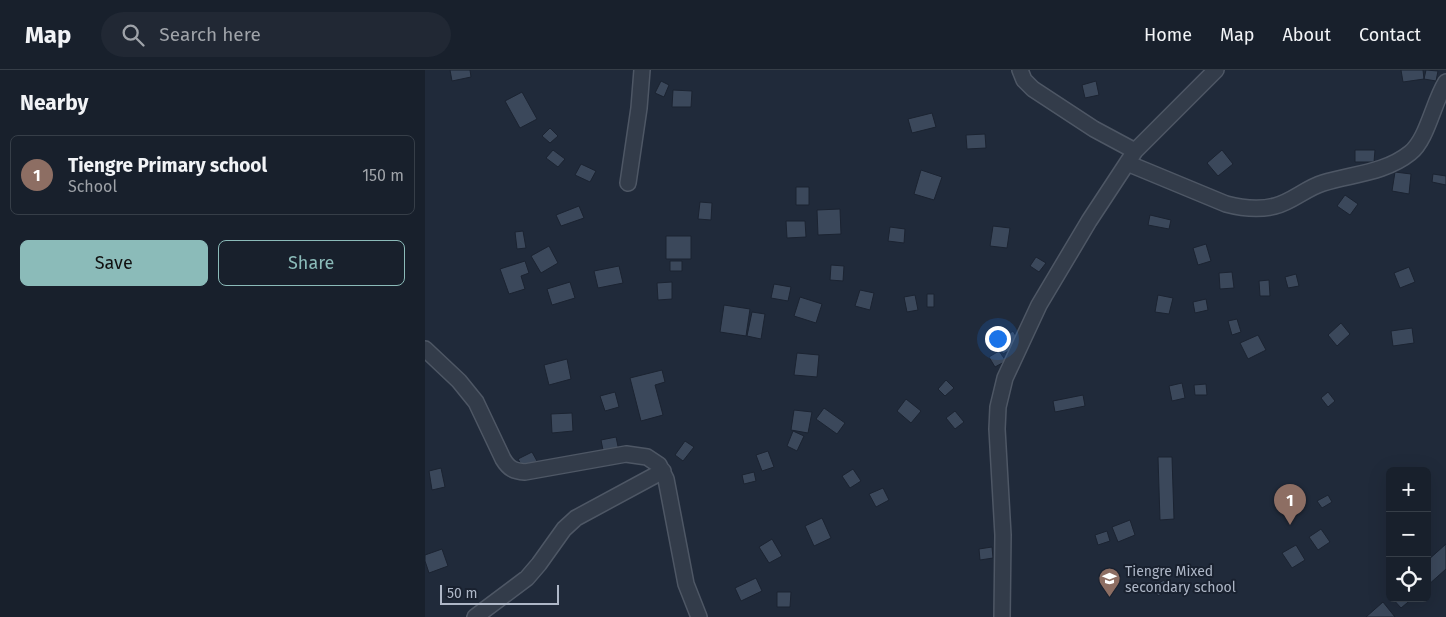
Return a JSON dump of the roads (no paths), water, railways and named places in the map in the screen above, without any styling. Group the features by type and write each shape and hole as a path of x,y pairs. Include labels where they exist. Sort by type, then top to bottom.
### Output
{"street":[{"path":"628,183 639,108 642,70"},
{"path":"1020,70 1024,80 1033,89 1094,129 1131,157 1226,204 1241,208 1275,206 1322,183 1385,168 1410,153 1422,140 1439,94 1446,82"},
{"path":"1002,617 1002,525 997,429 998,407 1005,378 1039,305 1089,221 1131,157 1216,70"},
{"path":"425,349 459,381 476,402 503,459 507,466 515,471 525,472 626,454 647,457 659,465 666,479 686,584 699,617"},
{"path":"475,617 527,578 564,529 576,518 663,471"}],"place":[{"name":"Tiengre Primary school","path":"1290,525"},
{"name":"Tiengre Mixed secondary school","path":"1109,598"}]}
